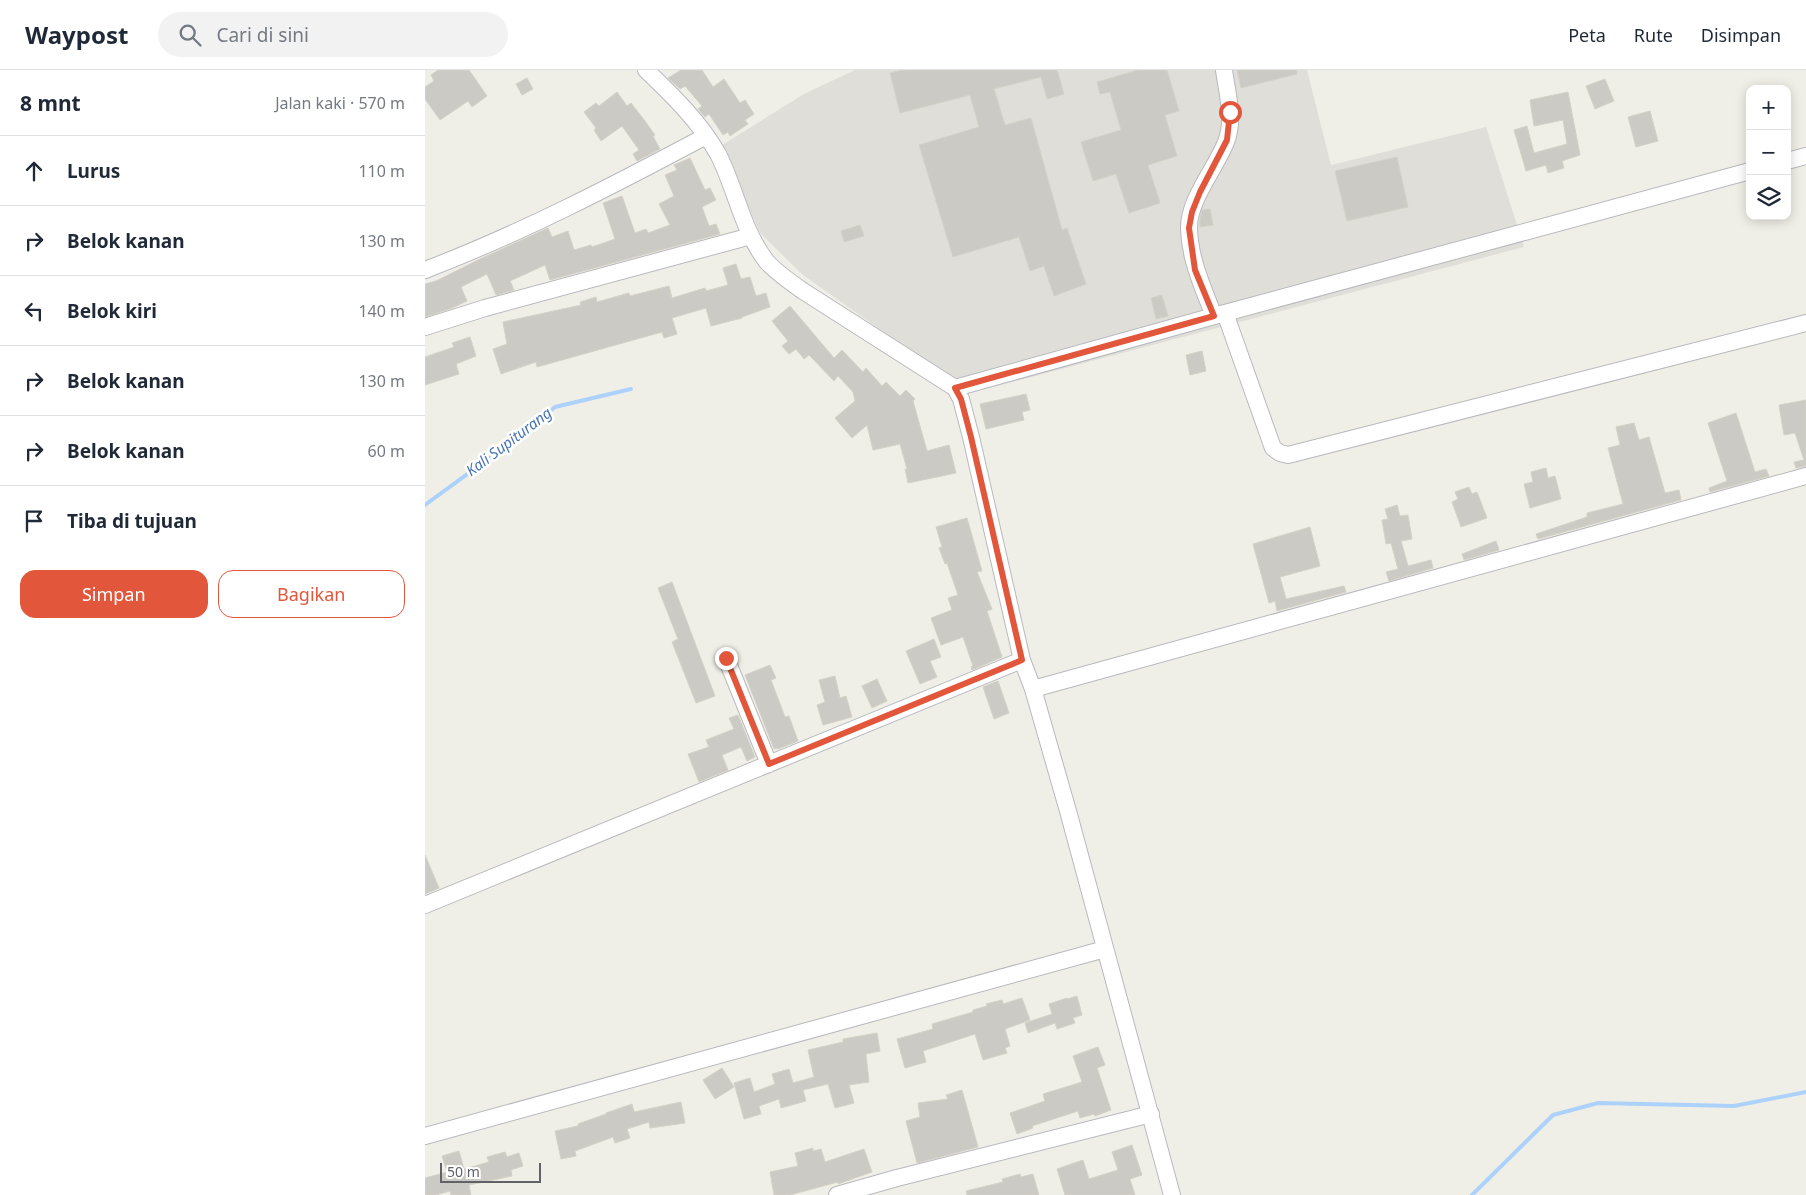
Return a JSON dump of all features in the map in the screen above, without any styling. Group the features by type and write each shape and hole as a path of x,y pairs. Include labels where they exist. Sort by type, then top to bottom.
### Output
{"street":[{"path":"645,70 675,99 706,136 718,154 751,236 768,262 803,291 955,388 961,399 1022,660 1033,689 1172,1195"},
{"path":"1224,70 1230,112 1227,140 1200,192 1192,212 1189,228 1195,270 1220,315 1273,448 1280,453 1288,455 1806,323"},
{"path":"425,270 457,258 593,196 706,136"},
{"path":"1791,160 1806,156"},
{"path":"955,388 1746,172"},
{"path":"425,327 485,308 751,236"},
{"path":"1033,689 1806,476"},
{"path":"726,658 769,764"},
{"path":"425,906 1022,660"},
{"path":"425,1136 1105,949"},
{"path":"837,1195 1151,1114"}],"shaded area":[{"path":"855,70 1307,70 1331,165 1486,127 1524,247 967,394 803,275 760,233 722,145 804,94"}],"building":[{"path":"438,70 469,70 487,96 472,107 468,101 440,120 425,99 425,87 434,81 431,75"},
{"path":"681,70 702,70 713,87 724,79 740,103 745,100 754,114 745,120 748,124 730,136 728,132 723,135 709,114 705,117 698,109 702,106 685,86 680,89 668,78"},
{"path":"903,70 1057,70 1064,94 1047,99 1041,77 994,89 1005,125 1031,118 1062,230 1067,228 1086,284 1054,296 1044,266 1030,271 1019,237 953,257 919,145 979,127 970,95 900,113 890,73"},
{"path":"1138,70 1167,70 1179,111 1165,115 1177,156 1148,165 1160,203 1129,213 1116,174 1093,181 1081,142 1121,130 1110,92 1100,94 1097,82"},
{"path":"1237,70 1297,70 1297,74 1241,88"},
{"path":"527,78 533,89 522,95 516,84"},
{"path":"1605,79 1614,101 1595,109 1586,86"},
{"path":"617,92 627,106 631,103 645,121 655,135 653,136 660,149 637,161 633,154 639,150 622,126 601,141 594,130 596,128 584,112 596,103 599,106"},
{"path":"1568,92 1580,155 1562,161 1564,168 1548,173 1546,165 1526,171 1514,130 1527,126 1534,153 1567,144 1563,120 1534,126 1530,100"},
{"path":"1650,111 1658,141 1636,147 1628,117"},
{"path":"1397,157 1408,207 1347,221 1335,171"},
{"path":"690,158 705,190 710,188 716,200 702,207 709,226 716,224 720,234 550,280 545,265 510,281 514,290 496,295 487,274 461,287 467,301 425,317 425,284 436,281 548,228 552,237 568,231 574,250 591,245 592,247 615,239 603,203 622,196 635,233 646,229 648,233 670,225 659,204 674,196 665,175 677,170 674,165"},
{"path":"1210,209 1213,225 1200,227 1202,210"},
{"path":"860,225 864,236 844,242 841,231"},
{"path":"736,264 741,279 750,277 756,296 766,293 770,307 742,318 711,326 706,308 672,318 677,334 664,338 662,332 537,367 536,362 501,374 493,349 507,344 503,322 581,305 580,302 596,297 597,302 629,293 630,296 669,286 672,298 705,288 706,291 728,285 723,268"},
{"path":"1162,295 1168,316 1156,319 1151,298"},
{"path":"790,306 834,358 842,350 863,372 866,368 882,386 886,382 900,396 906,390 915,399 913,401 927,451 949,445 956,473 908,483 905,469 907,469 900,444 873,450 867,425 852,438 835,418 855,401 853,392 838,376 834,381 809,355 804,359 796,349 789,354 782,346 788,341 772,321"},
{"path":"470,337 476,356 456,364 459,374 425,385 425,357 454,347 452,343"},
{"path":"1202,351 1206,371 1190,375 1186,355"},
{"path":"1026,394 1030,410 1022,412 1024,420 986,429 980,404"},
{"path":"1806,400 1806,466 1796,468 1794,462 1804,460 1795,433 1784,435 1779,405"},
{"path":"1736,413 1755,472 1766,469 1769,476 1710,492 1709,488 1727,481 1708,423"},
{"path":"1634,423 1639,440 1649,437 1665,493 1679,490 1681,500 1538,539 1536,534 1587,517 1587,513 1623,504 1608,448 1620,445 1616,427"},
{"path":"1546,468 1548,478 1555,476 1561,499 1530,508 1524,484 1533,482 1531,472"},
{"path":"1469,487 1472,494 1477,492 1487,518 1461,527 1452,502 1458,499 1455,492"},
{"path":"1397,505 1400,516 1408,515 1412,539 1401,541 1408,566 1431,560 1433,568 1389,581 1386,572 1398,569 1391,543 1386,544 1382,520 1388,519 1385,509"},
{"path":"967,518 982,571 977,572 992,609 987,611 1002,657 972,670 971,667 973,666 963,637 941,645 931,618 952,610 948,598 958,595 947,563 945,564 939,548 942,547 936,527"},
{"path":"1310,527 1320,566 1280,577 1286,599 1344,586 1346,592 1277,611 1275,601 1269,603 1253,544"},
{"path":"1496,541 1499,550 1464,560 1462,554"},
{"path":"672,582 715,696 696,703 672,642 678,639 658,588"},
{"path":"934,639 941,657 930,661 937,677 920,684 906,651"},
{"path":"770,665 776,678 771,680 785,717 789,716 798,741 778,749 774,749 745,675"},
{"path":"835,676 840,698 846,696 852,717 823,725 817,705 825,702 819,680"},
{"path":"877,679 887,701 872,708 862,686"},
{"path":"998,681 1009,713 994,719 983,687"},
{"path":"738,715 755,757 747,761 741,747 722,755 728,770 699,782 688,754 709,747 706,740 734,729 729,718"},
{"path":"425,855 439,888 425,894"},
{"path":"1077,996 1082,1015 1073,1018 1075,1023 1057,1029 1055,1023 1028,1033 1025,1023 1052,1014 1049,1004"},
{"path":"1022,998 1030,1020 1005,1029 1010,1046 1005,1048 1007,1053 983,1060 975,1034 923,1051 926,1062 905,1068 897,1039 933,1029 932,1024 973,1012 973,1010 987,1006 986,1004 1002,1000 1003,1004"},
{"path":"877,1033 880,1051 866,1054 869,1082 849,1085 854,1103 835,1108 828,1084 803,1090 806,1101 781,1108 779,1099 759,1106 761,1114 744,1119 734,1083 750,1078 754,1092 775,1084 772,1074 789,1069 793,1083 814,1077 808,1050 843,1042 843,1039"},
{"path":"1098,1047 1105,1065 1097,1068 1111,1110 1095,1116 1094,1114 1080,1118 1078,1111 1032,1126 1033,1128 1017,1134 1010,1113 1045,1101 1043,1094 1082,1082 1073,1056"},
{"path":"722,1068 734,1087 715,1099 703,1080"},
{"path":"962,1090 978,1147 917,1163 906,1121 920,1117 918,1103 948,1099 946,1095"},
{"path":"681,1102 685,1123 650,1128 649,1122 627,1129 630,1138 615,1143 613,1137 575,1151 576,1156 561,1159 555,1131 578,1126 578,1124 632,1104 634,1112"},
{"path":"1132,1145 1142,1175 1130,1179 1135,1195 1065,1195 1057,1169 1083,1160 1089,1179 1118,1170 1112,1152"},
{"path":"813,1148 813,1151 821,1149 825,1162 864,1149 872,1172 838,1184 838,1182 790,1195 774,1195 770,1172 798,1166 795,1153"},
{"path":"459,1151 464,1169 489,1162 487,1157 505,1152 507,1157 519,1153 523,1166 511,1170 512,1176 469,1185 471,1195 451,1195 450,1191 436,1195 425,1195 425,1178 447,1172 442,1156"},
{"path":"1020,1174 1021,1177 1033,1174 1039,1195 967,1195 966,1191 1003,1182 1002,1179"}],"waterway":[{"name":"Kali Supiturang","path":"425,505 517,438 555,407 631,389"},
{"path":"1472,1195 1553,1115 1598,1103 1734,1106 1806,1092"}],"route":[{"path":"726,658 769,764 1022,660 971,437 961,399 955,388 1214,316 1195,270 1189,228 1192,212 1200,192 1227,140 1230,112"}]}
